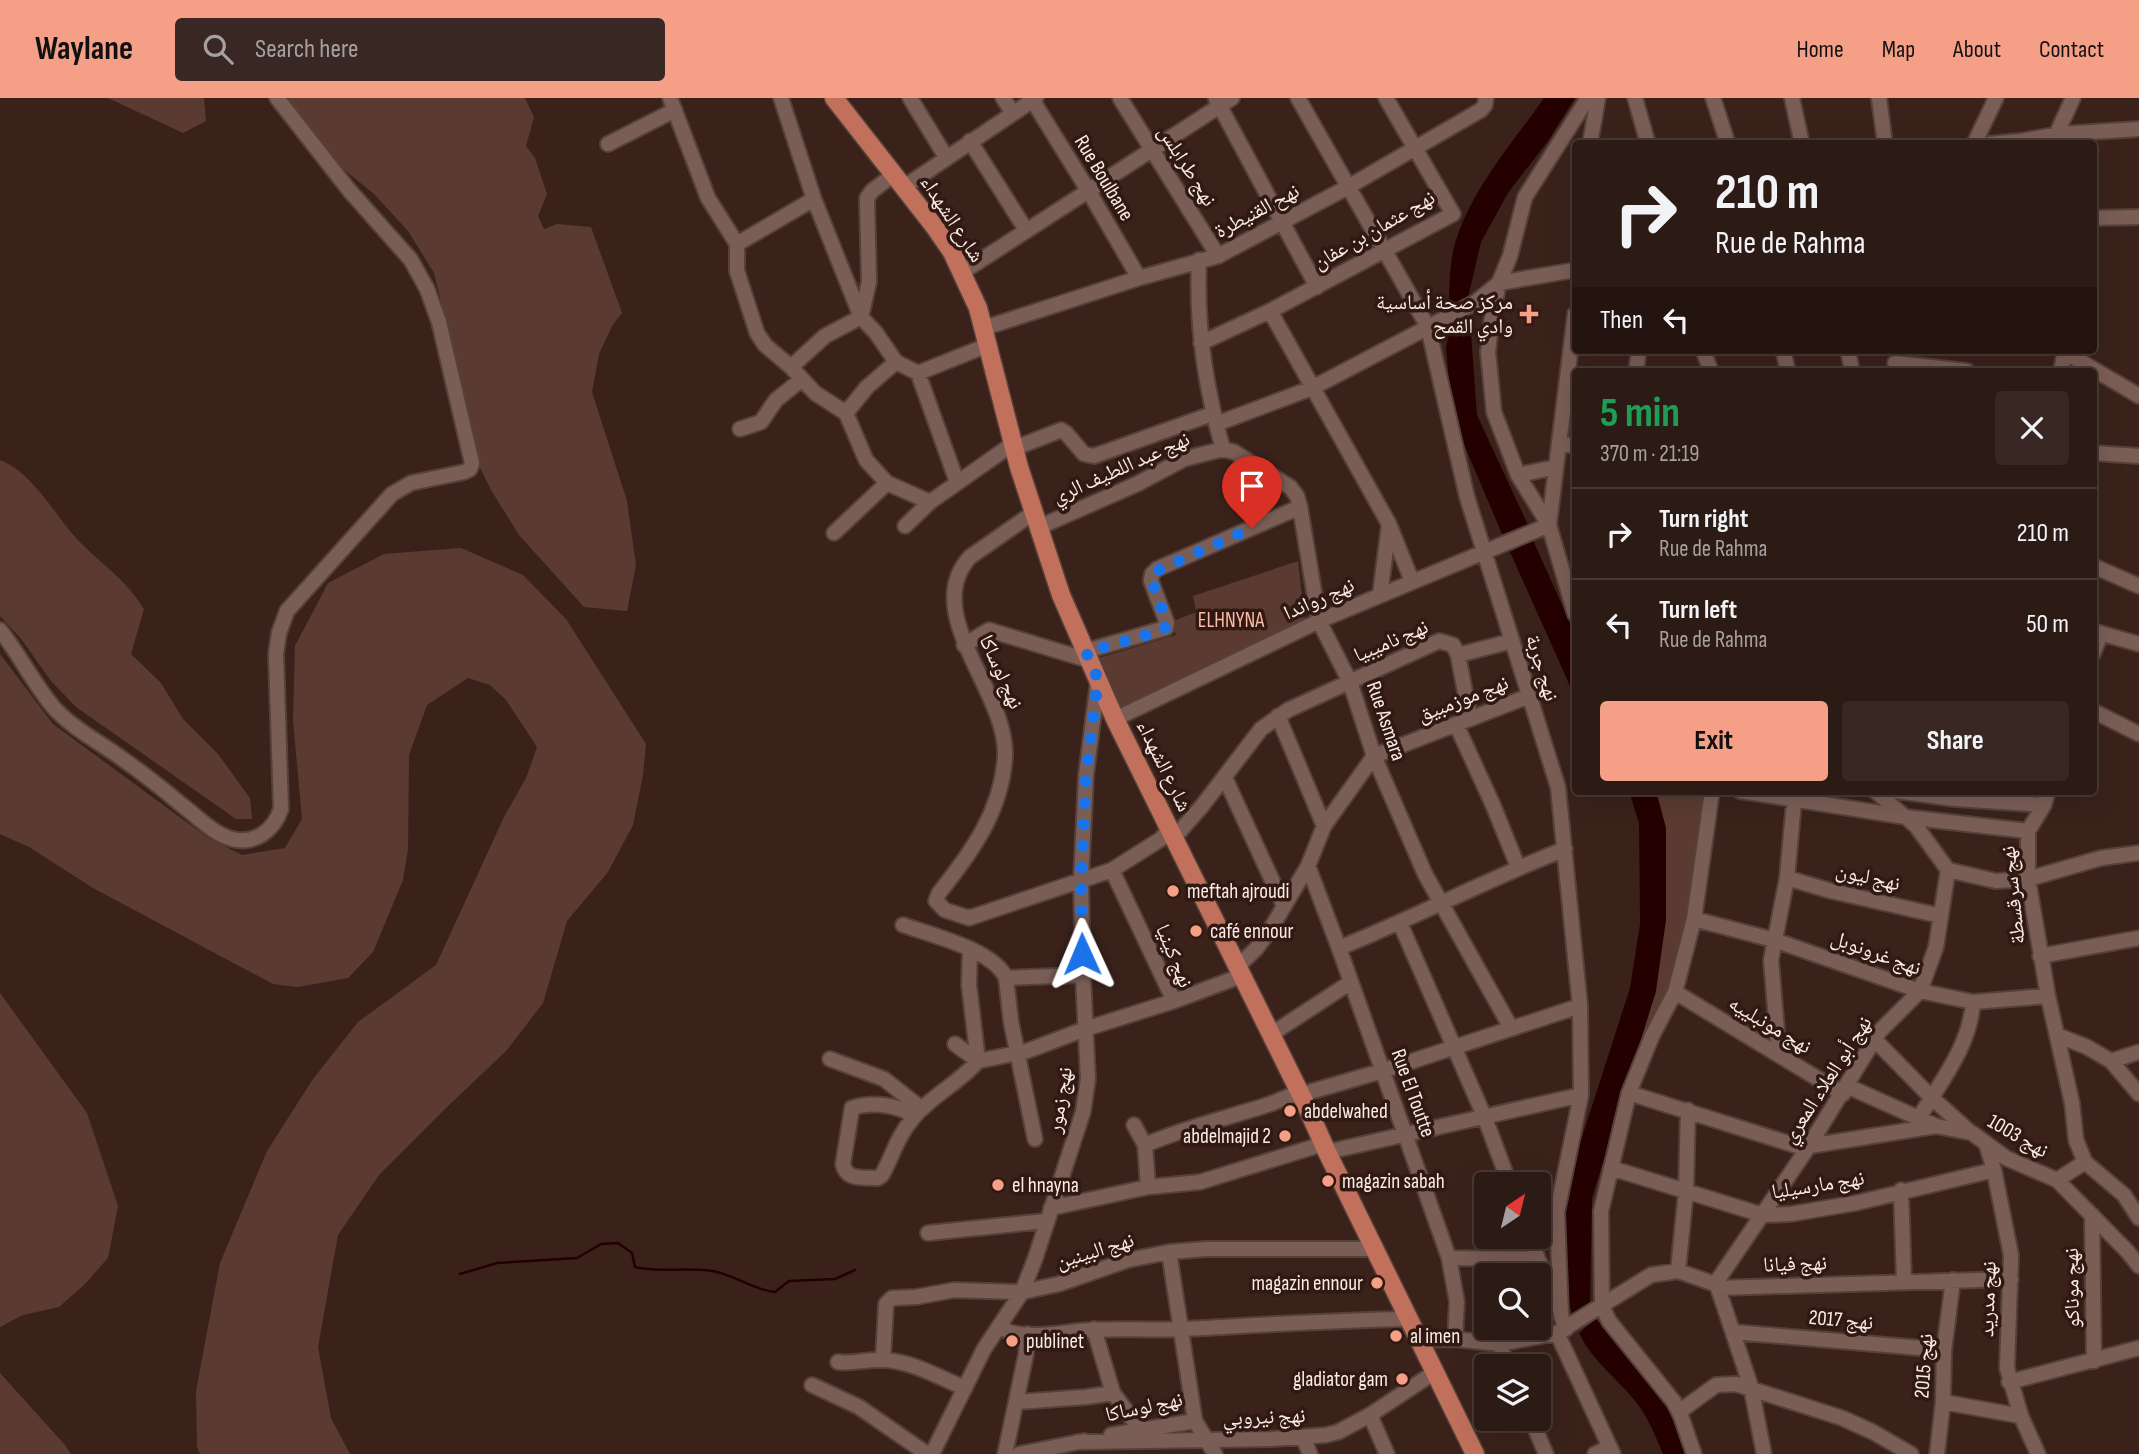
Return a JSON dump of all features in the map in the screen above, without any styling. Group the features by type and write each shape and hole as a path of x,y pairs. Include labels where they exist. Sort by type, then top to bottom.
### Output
{"main road":[{"name":"شارع الشهداء","path":"834,98 946,243 978,308 1035,521 1060,595 1115,719 1475,1454"}],"street":[{"path":"0,630 44,695 72,724 124,760 213,830 230,838 256,838 266,833 281,808 276,654 279,633 287,611 392,494 411,483 470,469 472,463 439,322 428,289 411,260 349,191 277,98"},
{"path":"781,98 814,199 861,317 896,362 918,373 957,482"},
{"path":"910,98 946,157"},
{"path":"1003,98 1013,113"},
{"name":"نهج طرابلس","path":"1121,98 1218,256"},
{"name":"نهج جربة","path":"1298,98 1428,327 1467,497 1558,787 1580,1006 1581,1095 1557,1212 1562,1331 1612,1451"},
{"name":"نهج عثمان بن عفان","path":"1200,343 1270,312 1453,214 1386,98"},
{"name":"نهح القنيطرة","path":"918,373 986,336 1139,278 1218,256 1348,187 1481,110 1486,98"},
{"path":"1572,604 1549,524 1518,475 1494,412 1488,352 1499,283 1510,256 1525,197 1588,98"},
{"path":"1591,140 1598,98"},
{"path":"1635,98 1647,140"},
{"path":"1713,98 1727,140"},
{"path":"1792,98 1801,140"},
{"path":"1879,98 1884,140"},
{"path":"1976,140 1996,98"},
{"path":"2058,138 2073,98"},
{"path":"791,367 825,337 861,317 869,282 867,198 872,191 899,181 946,157 1034,99"},
{"name":"Rue Boulbane","path":"1034,99 1139,278"},
{"path":"961,273 1222,101 1317,287"},
{"path":"608,144 672,104 708,198 737,244 737,271 757,333 773,354 791,367 801,380 824,400 846,413 866,460 887,483 930,502"},
{"path":"2035,140 2139,129"},
{"path":"970,141 1026,230"},
{"path":"737,244 814,199"},
{"path":"2097,218 2139,217"},
{"path":"1199,261 1200,343 1214,419 1223,449"},
{"path":"905,526 930,502 957,482 1014,446 1061,430 1084,454 1094,456 1214,419 1312,388 1476,302 1499,283 1572,271"},
{"path":"1270,312 1389,524 1412,581"},
{"path":"1549,524 1572,339"},
{"path":"2068,354 2092,368"},
{"path":"1895,361 1945,368"},
{"path":"846,413 867,387 896,362"},
{"path":"2097,371 2139,396"},
{"path":"740,429 761,422 776,400 801,380"},
{"path":"1559,445 1572,445"},
{"name":"Rue Asmara","path":"1223,449 1234,452 1290,488 1297,496 1319,621 1350,682 1374,756 1425,874 1511,1028"},
{"name":"نهج عبد اللطيف الري","path":"1035,521 1126,490 1184,459 1223,449"},
{"path":"2097,453 2139,456"},
{"path":"1518,475 1556,467"},
{"path":"834,533 887,483"},
{"path":"964,645 989,630 1088,656 1166,628 1167,623 1152,581 1152,574 1157,569 1300,507"},
{"name":"نهج لوساكا","path":"1035,521 981,548 959,571 954,600 964,645 999,716 1005,755 996,796 984,831 936,901 959,916 969,918 1112,870 1171,834"},
{"path":"1380,595 1389,524"},
{"name":"نهج رواندا","path":"1115,719 1319,621 1549,524"},
{"path":"2097,568 2139,586"},
{"path":"2097,632 2139,644"},
{"name":"نهج ناميبيا","path":"1171,834 1225,778 1261,729 1278,716 1439,641 1453,645 1458,655 1470,718"},
{"path":"1458,655 1512,641"},
{"name":"نهج زمور","path":"930,1454 984,1349 1021,1292 1035,1259 1083,1112 1088,1079 1081,880 1086,775 1098,679"},
{"name":"نهج موزمبيق","path":"1374,756 1529,696"},
{"path":"2097,712 2139,734"},
{"path":"1278,716 1324,826"},
{"path":"1456,724 1518,867"},
{"path":"1174,1001 1239,971 1256,949 1308,866 1324,826 1374,756"},
{"path":"1225,778 1283,906"},
{"path":"1694,1454 1679,1412 1664,1387 1598,1308 1601,1211 1629,1093 1652,1037 1675,992 1694,919 1712,795"},
{"name":"نهج سرقسطة","path":"1762,795 1906,817 2028,831 2028,880 2040,956 2072,1103 2076,1140 2085,1162"},
{"path":"1880,795 1916,826 1948,870 1996,881 2028,880 2101,858 2139,853"},
{"path":"1956,795 2046,798 2028,831"},
{"path":"1779,1055 1771,960 1787,878 1794,801"},
{"path":"1339,948 1400,923 1518,867 1565,849"},
{"name":"Rue El Toutte","path":"1308,866 1449,1258 1457,1302 1455,1339"},
{"name":"نهج كينيا","path":"978,1060 1018,1053 1174,1001 1112,870"},
{"name":"نهج أبو العلاء المعري","path":"1717,1286 1875,1040 1920,991 1936,947 1948,870"},
{"name":"نهج ليون","path":"1787,878 1941,916"},
{"name":"نهج غرونوبل","path":"1694,919 1774,940 1920,991 1973,1002 2048,996"},
{"path":"1400,923 1485,1118 1505,1172"},
{"path":"903,925 971,949 1000,967 1006,978 1011,1022 1035,1139"},
{"path":"2040,956 2136,942"},
{"path":"918,1112 893,1106 852,1108 843,1164 845,1171 850,1176 878,1178 882,1175 900,1135 918,1112 963,1076 978,1060 969,985 971,949"},
{"path":"1006,978 1083,975"},
{"path":"1270,1035 1351,982"},
{"name":"نهج مونبلييه","path":"1675,992 1779,1055 1845,1090"},
{"path":"1919,1118 1963,1045 1972,1016 1973,1002"},
{"path":"1145,1145 1181,1129 1270,1104 1300,1092 1306,1093 1382,1071 1580,1006"},
{"path":"2057,1035 2087,1047 2111,1061 2139,1094"},
{"path":"1875,1040 1931,1097 1972,1133"},
{"path":"955,1044 978,1060"},
{"path":"2111,1061 2139,1052"},
{"path":"830,1059 884,1079 918,1112"},
{"name":"نهج 1003","path":"1845,1090 1936,1126 1972,1133 2006,1158 2057,1180 2139,1266"},
{"path":"1629,1093 1808,1147 1936,1126"},
{"path":"928,1233 1049,1214 1148,1187 1200,1182 1325,1148 1485,1118 1581,1095"},
{"path":"1419,1340 1455,1339 1499,1344 1562,1331 1639,1280 1651,1275 1678,1271 1686,1191 1688,1110"},
{"path":"1134,1125 1145,1145 1148,1187"},
{"name":"نهج مدريد","path":"1986,1143 2011,1255 2007,1368 2009,1382 2038,1454"},
{"path":"2057,1180 2085,1162 2124,1195 2139,1218"},
{"name":"نهج مارسيليا","path":"1611,1168 1763,1215 1791,1214 1856,1203 1901,1190 1994,1170"},
{"path":"1901,1190 1904,1281"},
{"name":"نهج موناكو","path":"2092,1215 2094,1361"},
{"name":"نهج البينين","path":"883,1360 886,1304 892,1298 954,1290 1021,1292 1059,1284 1128,1261 1169,1252 1374,1249"},
{"path":"1534,1250 1561,1315"},
{"name":"نهج لوساكا","path":"1019,1454 1077,1442 1097,1445 1140,1429 1195,1421 1169,1252"},
{"path":"1449,1258 1537,1259"},
{"name":"نهج فيانا","path":"1678,1271 1717,1286 2011,1279"},
{"name":"نهج 2015","path":"1937,1454 1943,1402 1944,1350 1953,1280"},
{"path":"1717,1286 1751,1387 1764,1454"},
{"path":"1000,1326 1004,1331 1028,1335 1094,1329 1181,1329 1318,1320 1409,1319"},
{"path":"1094,1329 1113,1393 1140,1429"},
{"name":"نهج 2017","path":"1734,1332 1944,1350"},
{"path":"1005,1454 1028,1335"},
{"path":"1499,1344 1503,1354"},
{"path":"2009,1382 2139,1348"},
{"path":"838,1362 850,1364 883,1360 922,1370 965,1388"},
{"name":"نهج نيروبي","path":"1097,1445 1303,1437 1338,1432 1370,1415 1435,1372"},
{"path":"1679,1412 1716,1385 1737,1384 1842,1418 1911,1454"},
{"path":"812,1385 859,1407 930,1454"},
{"path":"1017,1402 1113,1393"},
{"path":"1943,1402 2021,1416"},
{"path":"1370,1415 1387,1454"},
{"path":"1195,1421 1215,1454"},
{"path":"1536,1431 1545,1454"},
{"path":"1303,1437 1310,1454"},
{"path":"1595,1454 1612,1451"}],"green space":[{"path":"108,98 204,98 206,121 183,133"},
{"path":"279,98 525,98 534,117 526,146 535,158 547,194 538,216 544,229 557,224 591,227 622,313 612,326 599,354 592,392 627,501 636,565 627,611 584,607 519,535 491,490 470,447 450,338 434,273 408,231 374,194 330,158"},
{"path":"0,460 25,476 74,535 137,599 144,609 131,654 161,683 183,719 218,754 250,798 252,819 236,819 76,707 51,681 22,640 0,616"},
{"path":"461,548 523,575 566,619 646,744 633,825 608,872 567,921 543,1003 507,1050 379,1175 338,1235 318,1347 331,1418 350,1454 200,1454 197,1447 196,1391 220,1263 267,1151 313,1079 358,1022 436,965 504,817 526,778 537,747 506,700 490,685 468,678 427,705 409,755 408,849 403,880 373,952 348,978 298,987 273,984 93,888 29,847 0,834 0,654 53,724 208,838 242,855 285,848 302,819 293,720 295,646 328,583 384,554"},
{"name":"ELHNYNA","path":"1298,561 1305,623 1118,709 1095,659 1176,635 1171,622 1196,612 1193,596"},
{"path":"1657,795 1705,795 1706,802 1688,918 1669,992 1632,1068 1656,991 1666,829"},
{"path":"0,993 87,1113 118,1206 108,1258 85,1284 59,1307 23,1315 0,1327"},
{"path":"0,1373 65,1445 71,1454 0,1454"}],"shaded area":[{"path":"1544,98 1575,98 1548,141 1508,193 1481,242 1467,302 1448,311 1453,251 1468,210 1491,171"},
{"path":"1470,319 1477,415 1528,525 1502,534 1452,416 1446,348 1450,327"},
{"path":"1533,540 1572,627 1572,690 1510,552"},
{"path":"1630,795 1657,795 1666,828 1666,920 1656,991 1592,1198 1590,1303 1574,1319 1568,1302 1565,1201 1573,1165 1630,988 1640,924 1639,823"},
{"path":"1596,1319 1663,1396 1677,1419 1689,1454 1663,1454 1640,1407 1584,1343 1579,1333"}],"waterway":[{"path":"460,1274 497,1263 577,1258 601,1244 618,1243 632,1253 635,1267 712,1271 775,1292 789,1281 835,1279 855,1270"}],"place":[{"name":"مركز صحة أساسية وادي القمح","path":"1529,314"},
{"name":"meftah ajroudi","path":"1173,891"},
{"name":"café ennour","path":"1196,931"},
{"name":"abdelwahed","path":"1290,1111"},
{"name":"abdelmajid 2","path":"1285,1136"},
{"name":"magazin sabah","path":"1328,1181"},
{"name":"el hnayna","path":"998,1185"},
{"name":"magazin ennour","path":"1377,1283"},
{"name":"al imen","path":"1396,1336"},
{"name":"publinet","path":"1012,1341"},
{"name":"gladiator gam","path":"1402,1379"}],"route":[{"path":"1082,954 1081,880 1086,775 1098,679 1086,652 1164,630 1167,623 1151,578 1152,574 1157,569 1252,528"}]}
